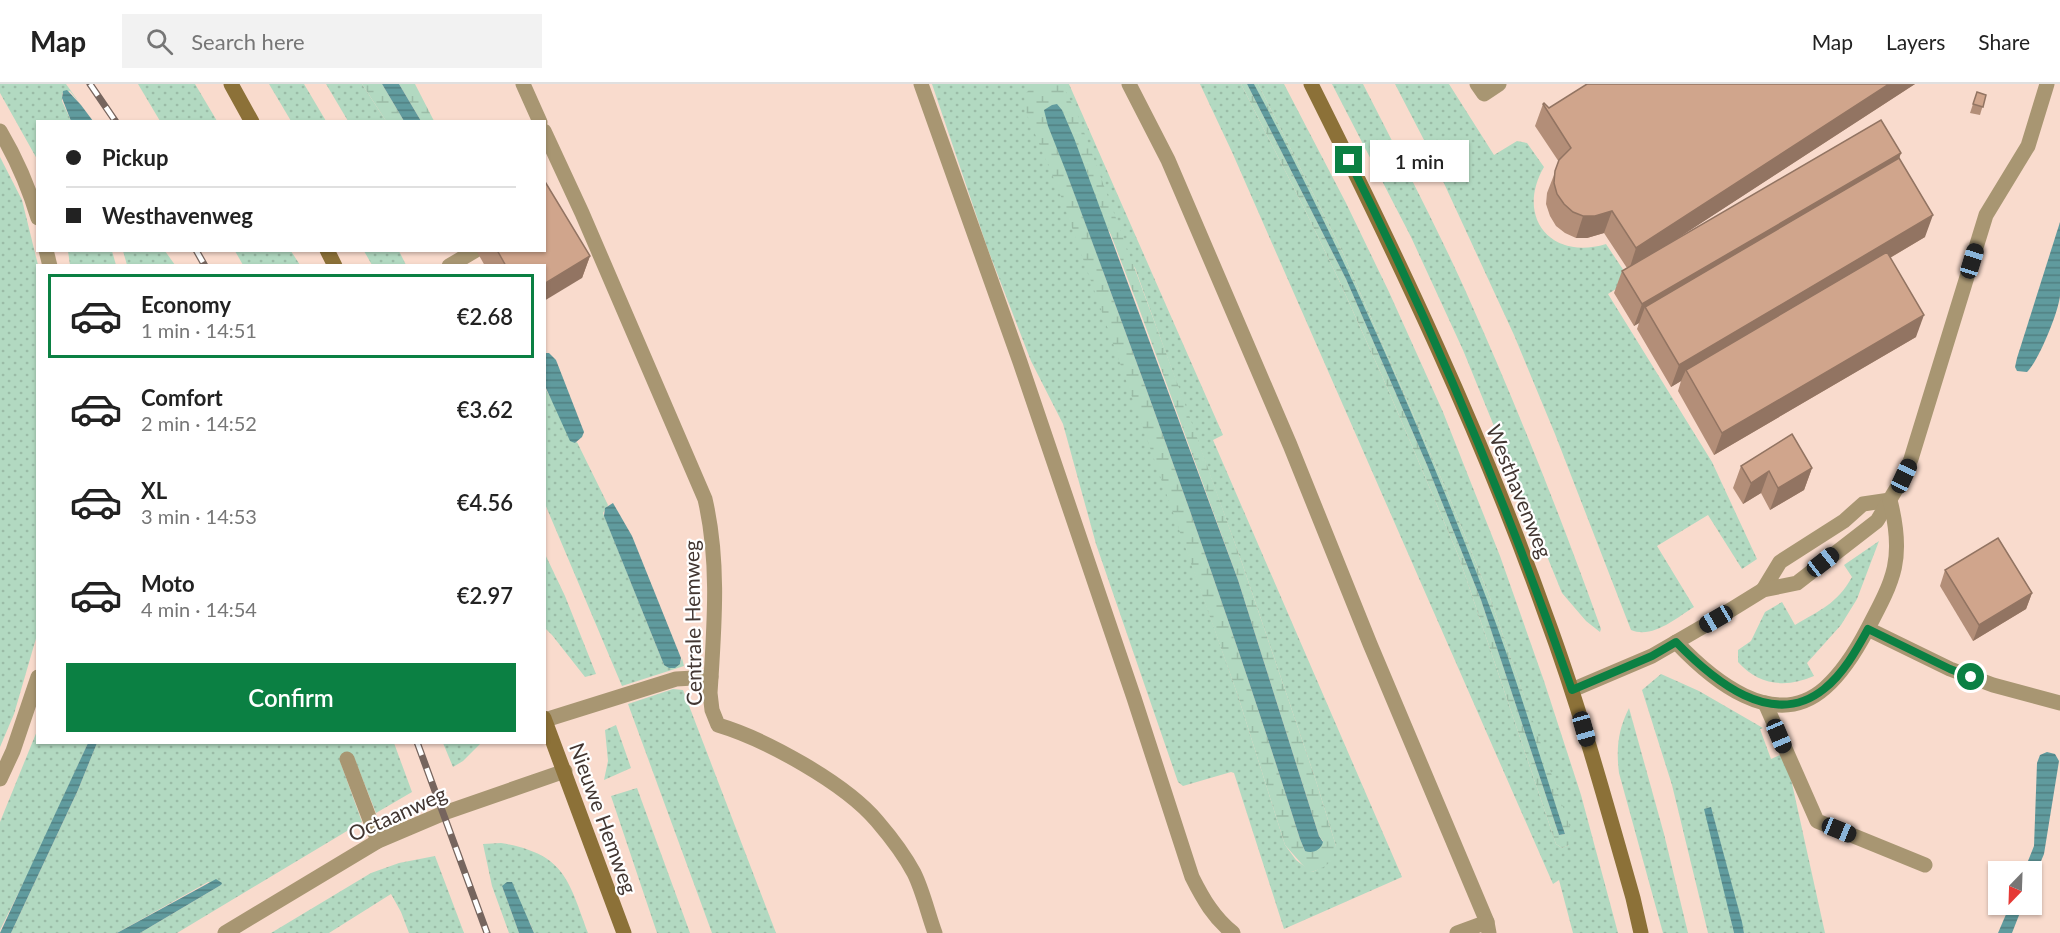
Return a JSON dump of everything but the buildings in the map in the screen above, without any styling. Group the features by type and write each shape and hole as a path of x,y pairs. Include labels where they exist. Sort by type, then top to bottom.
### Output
{"street":[{"path":"231,84 251,120"},
{"path":"523,84 539,120"},
{"path":"921,84 1024,373 1192,877 1215,916 1233,933"},
{"path":"1129,84 1168,160 1290,445 1488,928 1457,933"},
{"name":"Westhavenweg","path":"1311,84 1387,236 1487,461 1572,690 1633,898 1641,933"},
{"path":"1477,84 1484,94 1499,84"},
{"path":"1572,690 1652,656 1763,590 1797,583 1877,521 1911,459 1986,215 2028,146 2047,84"},
{"path":"0,131 11,149 36,211"},
{"name":"Centrale Hemweg","path":"546,135 592,235 705,500 714,553 711,701 718,724 750,737 814,772 845,793 876,820 914,874 935,933"},
{"path":"453,261 472,252"},
{"path":"1676,642 1699,666 1726,686 1765,703 1784,705 1800,702 1823,690 1848,663 1889,589 1898,547 1896,523 1890,500"},
{"path":"1763,590 1780,562 1844,521 1863,504 1890,500"},
{"path":"1868,629 1950,669 1993,685 2060,703"},
{"path":"546,719 676,679 711,677"},
{"path":"0,779 13,751 36,683"},
{"path":"1765,703 1817,821 1924,865"},
{"name":"Nieuwe Hemweg","path":"546,721 624,933"},
{"path":"346,759 378,841"},
{"name":"Octaanweg","path":"225,933 378,841 444,813 566,771"}],"green space":[{"path":"0,84 66,84 81,105 70,91 62,93 62,101 71,120 36,120 36,157 0,93"},
{"path":"138,84 195,84 216,120 159,120"},
{"path":"269,84 304,84 325,120 290,120"},
{"path":"326,84 362,84 385,120 347,120"},
{"path":"362,84 382,84 403,120 385,120"},
{"path":"399,84 415,84 433,120 420,120"},
{"path":"932,84 1069,84 1223,435 1213,440 1402,877 1284,929 1234,773 1183,786 1178,782 1096,544 1063,424 1031,361 987,247","holes":["1065,169 1135,268 1242,563 1336,846 1324,865 1312,872 1296,860 1285,845 1238,696 1089,270 1103,271"]},
{"path":"1035,84 1062,84 1078,116 1185,404 1242,563 1336,846 1332,861 1312,872 1308,871 1285,845 1238,696 1059,191 1027,115 1024,95","holes":["1060,106 1074,138 1238,580 1319,836 1323,841 1305,851 1187,502 1044,114"]},
{"path":"1200,84 1241,84 1338,278 1459,557 1556,844 1562,848 1569,845 1524,696 1490,598 1448,494 1342,251 1258,84 1284,84 1346,203 1443,412 1500,556 1581,795 1618,933 1573,933 1559,880 1553,884 1232,152"},
{"path":"1241,84 1247,84 1346,279 1427,465 1481,600 1559,835 1565,834 1486,599 1450,507 1325,224 1254,84 1258,84 1342,251 1448,494 1490,598 1572,833 1569,845 1562,848 1556,844 1459,557 1338,278"},
{"path":"1332,84 1363,84 1416,187 1466,292 1537,459 1601,629 1600,632 1586,621 1562,593 1463,350 1411,237"},
{"path":"1395,84 1449,84 1494,155 1517,141 1527,143 1544,167 1536,185 1534,203 1536,218 1544,231 1555,240 1569,246 1586,248 1606,244 1630,280 1608,294 1712,462 1757,559 1742,569 1708,515 1657,546 1694,607 1656,630 1639,632 1631,630 1514,335 1424,140"},
{"path":"0,157 22,200 38,264 36,638 14,714 0,747"},
{"path":"68,252 112,252 116,264 70,264"},
{"path":"123,252 166,252 174,264 127,264"},
{"path":"236,252 292,252 299,264 242,264"},
{"path":"365,252 400,252 406,264 371,264"},
{"path":"546,390 575,443 577,442 608,505 603,513 664,665 680,664 682,658 684,666 622,686 546,506"},
{"path":"1879,541 1857,599 1841,625 1807,663 1814,676 1794,682 1774,683 1755,676 1738,662 1738,650 1751,641 1765,612 1782,602 1795,625 1820,610 1840,594 1852,577 1844,565"},
{"path":"546,556 565,596 596,674 585,677 546,629"},
{"path":"1661,674 1699,691 1763,728 1760,729 1771,759 1780,755 1789,770 1825,933 1744,933 1711,808 1734,933 1708,933 1672,785 1642,690"},
{"path":"673,689 683,690 776,933 712,933 628,704"},
{"path":"1629,708 1664,834 1688,933 1663,933 1619,773 1619,739"},
{"path":"616,725 631,768 604,780 608,761 605,730"},
{"path":"36,733 36,744 88,744 35,860 0,930 0,822"},
{"path":"97,744 394,744 412,792 376,813 353,755 340,761 362,822 177,933 140,933 221,885 208,882 117,933 11,933 78,790"},
{"path":"444,744 480,744 463,761 453,767"},
{"path":"637,788 690,933 657,933 611,796"},
{"path":"501,843 538,854 561,872 575,897 588,933 534,933 530,923 502,886 519,933 509,933 492,886 483,844"},
{"path":"435,856 464,933 409,933 391,894 329,933 271,933 371,873 399,863"}],"water":[{"path":"382,84 399,84 420,120 403,120"},
{"path":"1247,84 1254,84 1318,209 1378,337 1434,466 1497,626 1565,834 1559,835 1481,600 1427,465 1346,279"},
{"path":"67,90 92,120 71,120 62,98 63,91"},
{"path":"1057,104 1074,138 1238,580 1319,836 1323,842 1314,852 1305,851 1300,839 1187,502 1048,126 1044,110"},
{"path":"2060,222 2060,296 2056,313 2032,366 2027,372 2017,371 2015,367 2017,358"},
{"path":"546,353 556,360 584,432 575,443 570,441 546,388"},
{"path":"613,503 632,536 681,658 680,664 675,668 664,665 604,516 605,508"},
{"path":"88,744 97,744 78,790 11,933 0,933"},
{"path":"2047,752 2055,754 2059,761 2044,854 2041,861 2028,861 2034,846 2037,763 2040,755"},
{"path":"1711,807 1744,933 1734,933 1704,809"},
{"path":"216,879 222,883 221,885 140,933 117,933"},
{"path":"507,882 512,882 534,933 519,933 502,886"},
{"path":"2006,915 2019,915 2012,933 1998,933"}],"railway":[{"path":"90,84 115,120"},
{"path":"197,252 204,264"},
{"path":"418,744 487,933"}],"route":[{"path":"1349,160 1423,312 1487,461 1572,690 1652,656 1676,642 1699,666 1726,686 1743,695 1765,703 1784,705 1800,702 1823,690 1836,677 1848,663 1868,629 1971,677"}]}
